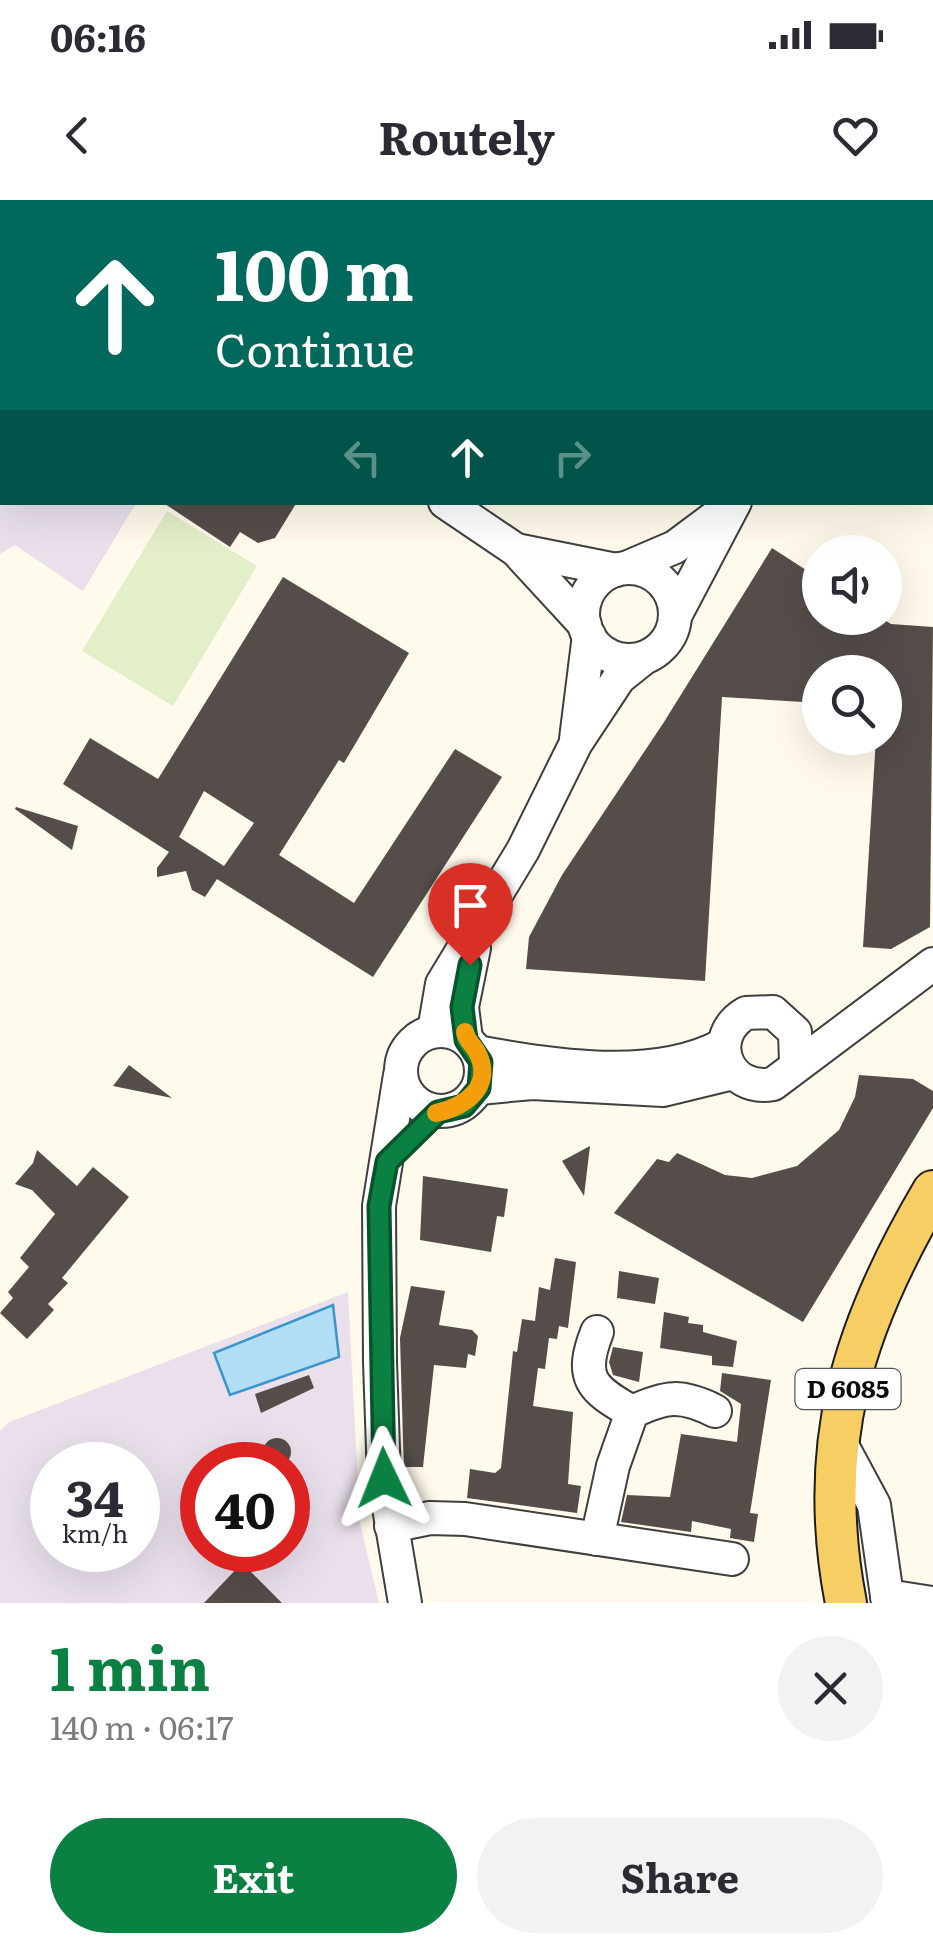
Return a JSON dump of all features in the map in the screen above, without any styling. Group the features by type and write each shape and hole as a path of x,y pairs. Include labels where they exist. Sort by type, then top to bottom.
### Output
{"main road":[{"name":"D 6085","path":"846,1603 836,1518 838,1438 865,1322 898,1251 933,1191"}],"street":[{"path":"449,505 516,550 606,654 631,660 644,658"},
{"path":"576,743 587,630 586,598 593,586 621,569 675,548 730,505"},
{"path":"434,1031 442,984 523,850 576,743 620,678 666,642 675,616 732,505"},
{"path":"516,550 658,579 668,590 675,616"},
{"path":"387,1162 438,1112 464,1106 479,1088 482,1073 462,1007 478,929"},
{"path":"790,1024 836,1012 933,940"},
{"path":"405,1603 384,1478 379,1206 405,1052 422,1035 445,1030 472,1046 535,1062 659,1067 699,1058 728,1059 763,1086 783,1079 796,1063 933,964"},
{"path":"728,1059 726,1032 746,1013 774,1012 790,1024 798,1042 796,1063"},
{"path":"479,1088 532,1083 663,1090 728,1059"},
{"path":"400,1075 412,1100 438,1112"},
{"path":"597,1332 587,1358 588,1378 607,1398 632,1412"},
{"path":"597,1539 612,1466 632,1412 667,1396 688,1397 715,1411"},
{"path":"838,1438 874,1506 887,1599 930,1603"},
{"path":"391,1526 430,1518 465,1520 732,1560"}],"shaded area":[{"path":"0,505 135,505 83,591 15,545 0,554"},
{"path":"348,1292 360,1523 379,1603 0,1603 0,1431 9,1422"}],"green space":[{"path":"167,511 257,566 173,706 82,651"}],"water":[{"path":"333,1305 339,1357 230,1395 214,1353"}],"building":[{"path":"167,505 295,505 275,538 258,543 240,532 230,547"},
{"path":"772,548 802,567 802,635 902,635 902,625 933,627 930,927 891,949 863,947 875,755 902,755 902,655 802,655 802,702 722,697 705,981 526,969 529,937 562,875 664,722"},
{"path":"283,577 409,653 344,763 339,760 279,855 354,903 455,749 502,777 373,977 217,879 205,897 192,890 186,871 157,877 157,868 169,852 63,784 90,738 158,779","holes":["204,791 254,823 224,866 179,837"]},
{"path":"15,809 78,826 72,850"},
{"path":"129,1065 172,1098 113,1086"},
{"path":"859,1075 913,1079 933,1091 933,1108 803,1322 614,1213 657,1159 669,1162 677,1153 725,1175 752,1178 797,1166 839,1130 855,1097"},
{"path":"590,1146 584,1196 562,1161"},
{"path":"37,1150 77,1186 93,1167 129,1197 62,1278 68,1283 48,1304 54,1310 27,1339 0,1313 13,1298 8,1292 29,1267 20,1258 55,1214 32,1190 15,1184 33,1163"},
{"path":"423,1176 508,1189 504,1217 497,1216 491,1252 420,1240"},
{"path":"555,1258 576,1262 568,1328 559,1326 557,1339 549,1338 545,1369 538,1368 533,1406 573,1412 568,1484 581,1486 577,1513 467,1498 470,1469 495,1473 501,1468 513,1351 517,1352 522,1319 535,1321 539,1287 550,1290"},
{"path":"619,1271 659,1278 655,1304 617,1298"},
{"path":"411,1286 445,1291 439,1325 472,1330 478,1336 475,1356 468,1354 466,1368 434,1365 423,1467 404,1467 400,1338"},
{"path":"664,1312 689,1317 688,1323 703,1325 703,1332 737,1341 733,1367 712,1365 712,1356 660,1348"},
{"path":"613,1347 643,1352 639,1382 613,1375 609,1362"},
{"path":"722,1373 771,1380 750,1513 758,1514 754,1542 730,1538 731,1529 692,1521 691,1532 621,1522 627,1495 670,1497 681,1434 737,1442 741,1404 720,1391"},
{"path":"309,1375 314,1388 261,1413 255,1394"},
{"path":"233,1572 251,1572 282,1603 204,1603"}],"slow traffic":[{"path":"436,1113 464,1106 479,1088 481,1062 465,1032"}],"route":[{"path":"384,1478 379,1206 387,1162 438,1112 464,1106 479,1088 481,1062 466,1040 462,1007 470,965"}]}
